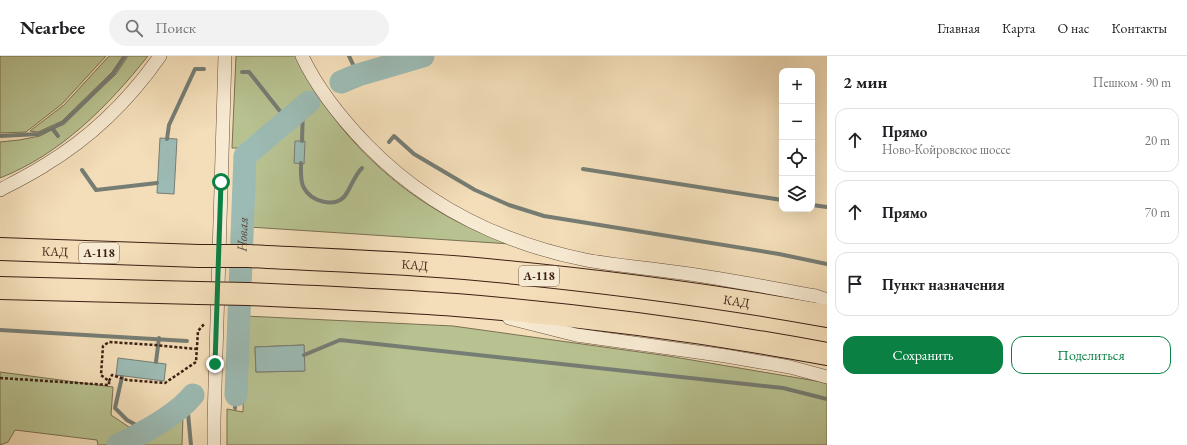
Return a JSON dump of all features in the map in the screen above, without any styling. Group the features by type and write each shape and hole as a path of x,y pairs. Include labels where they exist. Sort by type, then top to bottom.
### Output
{"highway":[{"name":"КАД","path":"0,250 248,256 457,268 599,282 773,306 827,316"},
{"path":"0,288 248,294 368,299 457,305 610,321 768,343 827,354"}],"street":[{"path":"0,190 46,164 88,134 114,112 145,78 160,56"},
{"path":"214,445 225,56"},
{"path":"302,56 324,93 341,116 380,159 431,199 480,227 536,248 588,260 683,273 816,296 827,300"},
{"path":"457,305 576,335 726,356 790,367 817,373 827,377"}],"path":[{"path":"0,378 109,385 112,375 126,378 127,380 165,383 196,362 198,331 206,322 217,322"},
{"path":"109,381 101,375 103,346 109,342 196,349"}],"green space":[{"path":"0,56 106,56 62,104 26,132 0,133"},
{"path":"109,56 123,56 112,72 62,121 38,132 30,131 64,105"},
{"path":"128,56 148,56 117,93 82,127 43,156 0,178 0,142 40,136 63,124 116,74"},
{"path":"236,56 296,56 314,88 335,119 358,147 385,172 413,195 444,214 477,231 511,244 249,227 250,160 300,113 313,104 305,94 294,103 295,106 239,148 232,148"},
{"path":"245,316 453,326 668,356 822,382 827,384 827,445 227,445 227,409 243,412","holes":["304,345 304,371 256,372 255,347"]},
{"path":"0,372 113,387 111,415 135,431 109,445 98,445 97,440 15,430 8,442 0,445"},
{"path":"183,417 182,445 126,445"}],"water":[{"path":"160,138 177,139 174,194 157,193"},
{"path":"295,141 305,141 304,164 294,163"},
{"path":"304,345 305,371 256,372 255,347"},
{"path":"118,358 166,364 164,381 116,375"}],"waterway":[{"path":"0,136 39,134 63,123 113,74 125,56"},
{"path":"349,56 358,75"},
{"name":"Новая","path":"341,82 358,75 423,56"},
{"path":"167,139 169,125 195,69 204,69"},
{"path":"242,72 249,72 287,120"},
{"name":"Новая","path":"236,395 245,156 309,102"},
{"path":"302,141 303,108"},
{"path":"52,128 58,136"},
{"path":"389,142 394,136 414,154 475,190 509,205 544,216 779,254 827,264"},
{"path":"301,163 301,180 304,188 307,193 322,202 334,202 344,197 362,168"},
{"path":"583,169 779,200"},
{"path":"82,170 96,190 157,183"},
{"path":"815,205 827,207"},
{"path":"0,330 187,341"},
{"path":"156,362 159,338"},
{"path":"304,355 340,340 783,388 827,399"},
{"path":"122,377 115,408 127,420 147,431"},
{"name":"Новая","path":"118,445 168,417 186,403 193,395"},
{"path":"235,408 236,395"},
{"path":"187,403 191,445"}],"route":[{"path":"215,364 221,182"}]}
